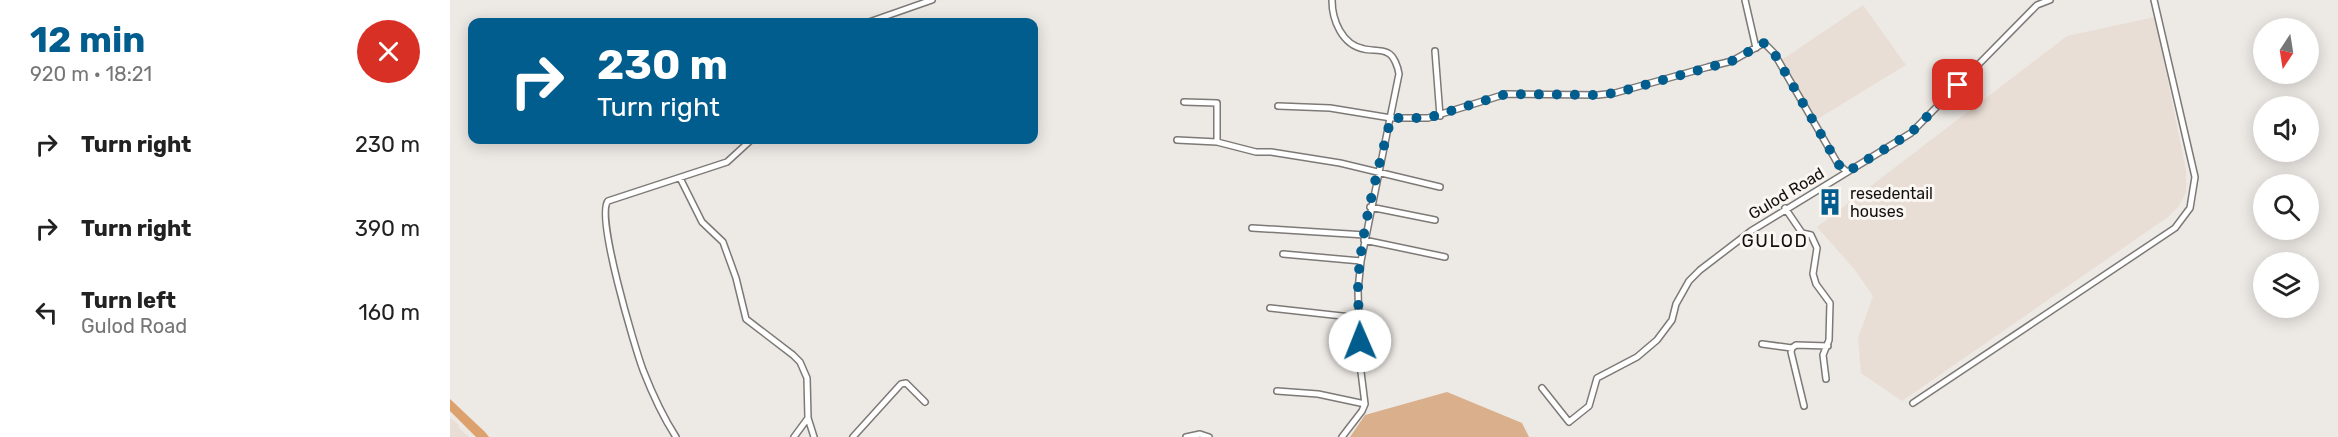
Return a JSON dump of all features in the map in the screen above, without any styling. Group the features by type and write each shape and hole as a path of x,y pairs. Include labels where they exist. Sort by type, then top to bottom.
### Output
{"street":[{"path":"880,18 932,0"},
{"path":"1332,0 1336,23 1346,38 1360,49 1387,52 1398,69 1391,118 1370,207 1358,290 1361,377 1365,404 1342,437"},
{"path":"1745,0 1756,48"},
{"name":"Gulod Road","path":"1542,388 1569,422 1589,406 1597,378 1637,357 1660,337 1672,320 1677,303 1689,281 1700,270 1733,243 1785,208 1911,133 2037,5 2050,0"},
{"path":"1914,403 2175,228 2190,208 2195,177 2154,0"},
{"path":"1278,106 1341,110 1391,118 1428,118 1506,94 1598,95 1615,93 1723,64 1764,43 1774,53 1838,164 1847,172"},
{"path":"1435,51 1440,116"},
{"path":"1184,102 1216,103 1217,142"},
{"path":"1177,140 1217,142 1256,152 1303,157 1440,187"},
{"path":"676,437 644,372 633,340 609,246 605,207 608,201 727,162 747,144"},
{"path":"680,178 702,222 723,243 736,278 746,319 800,362 807,378 808,418 814,437"},
{"path":"1370,207 1435,220"},
{"path":"1785,208 1801,232 1811,235 1816,242 1818,252 1813,274 1816,284 1830,303 1828,346 1823,355 1826,379"},
{"path":"1252,228 1365,238 1445,257"},
{"path":"1283,254 1361,261"},
{"path":"1270,308 1360,318"},
{"path":"1762,344 1792,348 1796,345 1828,346"},
{"path":"1792,348 1804,406"},
{"path":"853,437 901,384 906,383 925,402"},
{"path":"1277,391 1318,394 1365,404"},
{"path":"794,437 808,418"},
{"path":"1186,437 1200,434 1209,437"}],"shaded area":[{"path":"1863,5 1906,65 1816,120 1780,61"},
{"path":"2155,17 2186,171 2186,192 2179,206 2168,217 1902,401 1861,373 1858,338 1873,296 1855,270 1817,227 2067,36"},
{"path":"1447,392 1522,423 1529,437 1350,437 1365,415"},
{"path":"450,399 489,437 476,437 450,411"},
{"path":"450,418 458,424 459,428 469,437 450,437"}],"place":[{"name":"resedentail houses","path":"1830,202"}],"district":[{"name":"GULOD","path":"1775,241"}],"route":[{"path":"1360,341 1358,290 1361,261 1391,118 1428,118 1454,112 1506,94 1598,95 1615,93 1732,61 1764,43 1774,53 1838,164 1847,172 1911,133 1958,85"}]}
